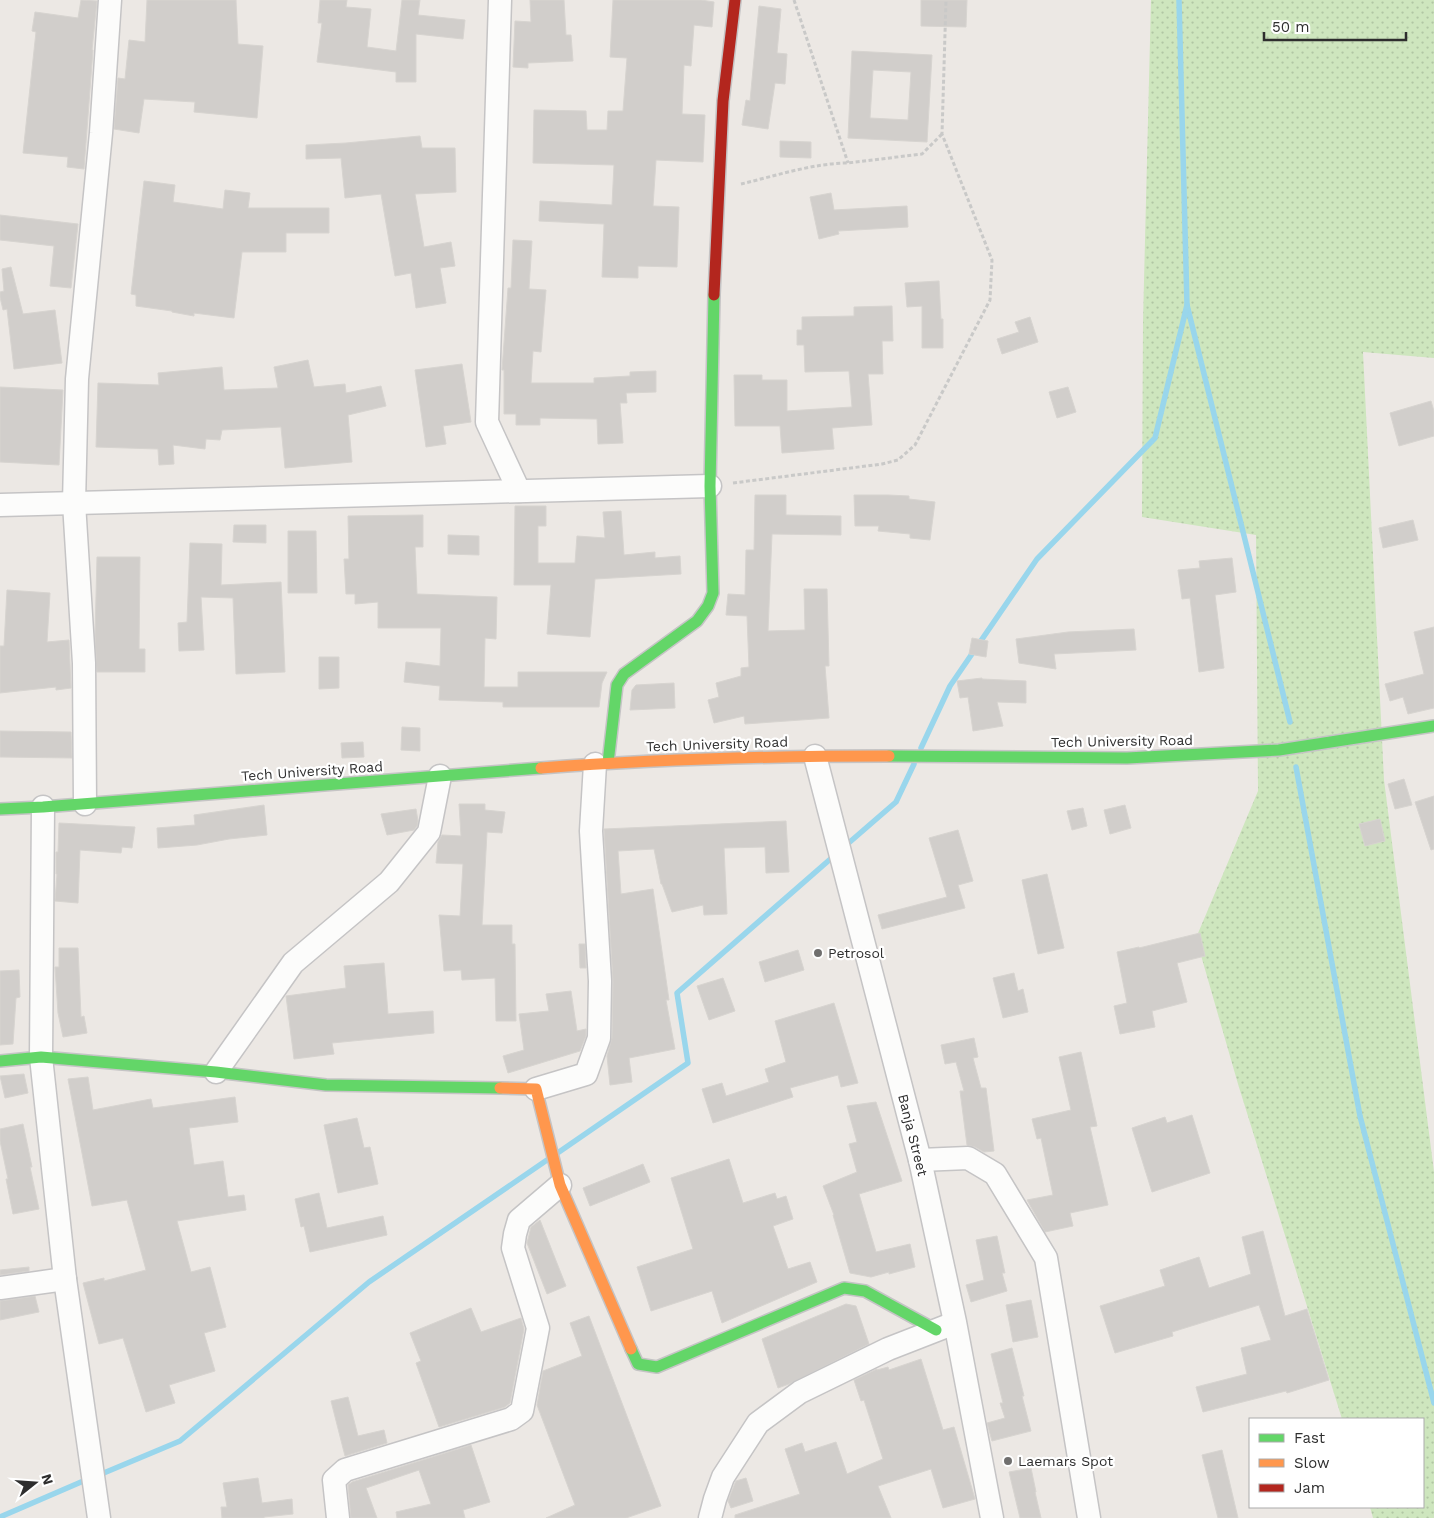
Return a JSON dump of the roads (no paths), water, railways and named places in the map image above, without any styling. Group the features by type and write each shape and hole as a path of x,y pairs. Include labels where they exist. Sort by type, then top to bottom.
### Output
{"street":[{"path":"85,804 84,664 74,503 77,379 101,133 110,0"},
{"path":"500,0 487,422 519,491"},
{"path":"0,1061 41,1057 216,1072 326,1085 536,1089 586,1074 599,1038 600,981 591,831 602,763 616,699 616,685 624,674 697,620 708,606 713,593 710,486 715,271 723,101 735,0"},
{"path":"0,505 710,486"},
{"name":"Tech University Road","path":"0,809 43,808 602,763 815,756 1127,758 1278,750 1434,726"},
{"name":"Banja Street","path":"815,756 920,1160 946,1326 992,1518"},
{"path":"216,1072 293,963 389,882 429,832 440,776"},
{"path":"43,808 41,1057 65,1279 99,1518"},
{"path":"536,1089 560,1186 638,1364 657,1368 844,1288 865,1291 946,1326"},
{"path":"920,1160 968,1158 995,1174 1046,1258 1089,1518"},
{"path":"338,1518 334,1480 345,1470 511,1419 522,1411 538,1328 513,1248 515,1234 519,1220 560,1186"},
{"path":"0,1288 65,1279"},
{"path":"710,1518 723,1477 758,1423 800,1392 888,1349 946,1326"}],"waterway":[{"path":"1179,0 1187,305 1290,722"},
{"path":"921,748 950,686 1037,559 1155,438 1187,305"},
{"path":"844,847 896,802 914,764"},
{"path":"1296,767 1360,1116 1434,1403"},
{"path":"559,1152 688,1063 677,993 835,855"},
{"path":"99,1475 180,1441 369,1282 547,1160"},
{"path":"0,1517 88,1479"}],"place":[{"name":"Petrosol","path":"818,953"},
{"name":"Laemars Spot","path":"1008,1461"}]}
